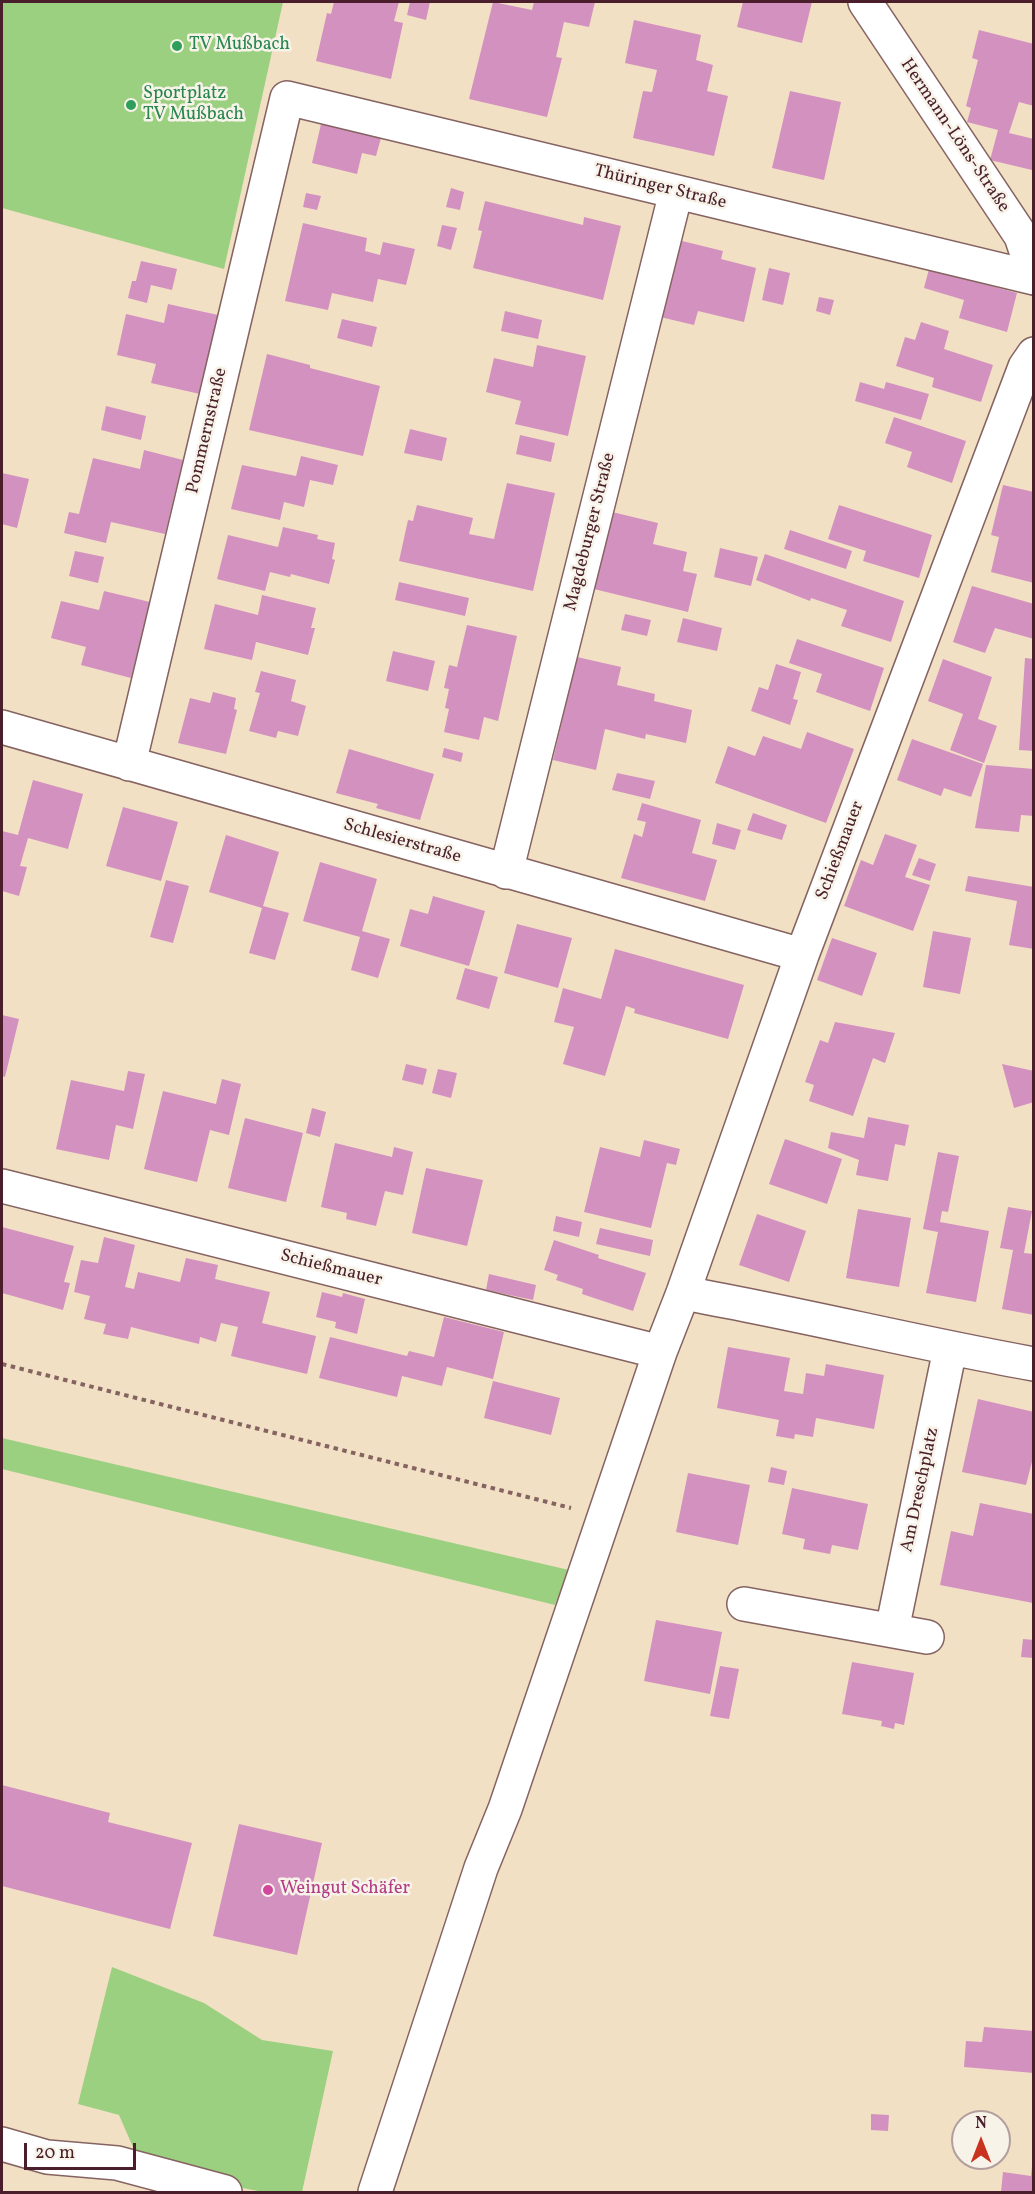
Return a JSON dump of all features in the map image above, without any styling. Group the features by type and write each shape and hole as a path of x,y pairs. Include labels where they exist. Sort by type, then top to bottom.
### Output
{"street":[{"name":"Hermann-Löns-Straße","path":"865,2 1021,236 1030,277"},
{"name":"Thüringer Straße","path":"287,98 1030,277"},
{"name":"Pommernstraße","path":"129,764 287,98"},
{"name":"Magdeburger Straße","path":"506,872 676,192"},
{"name":"Schießmauer","path":"375,2193 481,1868 505,1809 660,1352 802,955 1025,367 1034,354"},
{"name":"Schlesierstraße","path":"2,727 802,955"},
{"name":"Schießmauer","path":"2,1185 660,1352"},
{"path":"683,1293 736,1302 950,1349 1034,1364"},
{"name":"Am Dreschplatz","path":"892,1630 950,1349"},
{"path":"744,1604 927,1637"},
{"path":"2,2144 47,2157 117,2163 225,2193"}],"path":[{"path":"2,1364 604,1516"}],"green space":[{"name":"Sportplatz TV Mußbach","path":"2,2 283,2 224,269 2,208"},
{"path":"2,1438 569,1570 555,1605 2,1469"},
{"path":"112,1967 204,2003 262,2040 333,2051 302,2192 263,2192 142,2168 119,2115 78,2104"}],"building":[{"path":"334,2 399,2 394,21 403,23 391,79 316,61 327,13 331,14"},
{"path":"410,2 430,2 426,20 407,15"},
{"path":"493,2 532,10 534,2 595,2 589,27 564,22 556,57 562,58 547,117 469,99"},
{"path":"743,2 812,2 802,43 737,27"},
{"path":"634,20 701,35 696,60 713,65 707,91 728,96 714,156 633,138 643,91 652,92 657,70 625,63"},
{"path":"979,30 1034,44 1034,106 1019,102 1009,133 1034,139 1032,170 990,160 998,130 967,122 971,108 966,106 978,60 972,58"},
{"path":"790,91 841,102 824,180 772,168"},
{"path":"321,124 381,138 376,156 362,153 357,174 312,163"},
{"path":"451,188 464,192 460,210 446,207"},
{"path":"306,193 321,196 317,210 303,207"},
{"path":"485,201 583,225 584,217 621,226 603,300 473,268 482,231 478,230"},
{"path":"303,223 367,238 365,251 380,255 383,242 415,249 406,285 378,279 373,302 332,293 328,310 285,301"},
{"path":"442,225 457,228 451,250 437,246"},
{"path":"674,239 723,251 721,259 756,268 744,322 698,311 694,325 656,316"},
{"path":"141,261 177,269 172,290 151,285 147,303 128,298 132,281 136,281"},
{"path":"769,268 790,273 783,305 762,300"},
{"path":"929,269 1017,293 1007,332 959,318 964,300 924,288"},
{"path":"819,297 834,300 830,315 816,311"},
{"path":"168,304 218,315 200,394 151,383 156,364 117,355 126,314 164,323"},
{"path":"505,311 542,320 538,339 501,331"},
{"path":"342,319 377,327 372,347 337,338"},
{"path":"921,322 949,331 944,349 993,365 981,402 932,387 934,378 896,366 905,337 915,340"},
{"path":"537,345 586,356 568,436 515,424 521,401 486,392 494,358 533,367"},
{"path":"267,354 380,386 363,456 249,430"},
{"path":"860,382 884,389 886,382 929,394 921,420 855,401"},
{"path":"106,406 146,416 141,440 101,430"},
{"path":"894,417 966,441 952,483 907,467 912,452 885,443"},
{"path":"410,429 447,438 442,461 404,453"},
{"path":"520,435 555,443 551,462 516,454"},
{"path":"144,450 183,460 165,534 111,522 106,543 64,533 69,512 79,514 93,458 140,469"},
{"path":"301,456 338,465 333,485 310,480 304,507 284,502 280,520 231,509 242,465 296,476"},
{"path":"2,473 29,479 17,528 2,524"},
{"path":"507,483 555,493 533,591 399,561 408,520 413,521 417,505 473,518 469,534 494,539"},
{"path":"1003,485 1034,492 1034,583 991,572 999,537 991,535"},
{"path":"839,505 932,535 919,578 863,561 866,551 828,539"},
{"path":"612,512 658,523 653,544 687,552 683,571 697,574 688,612 594,589"},
{"path":"283,527 318,535 317,539 335,543 332,559 335,560 329,584 291,574 290,577 270,572 265,591 217,579 228,535 278,547"},
{"path":"790,530 852,551 846,569 784,549"},
{"path":"720,548 758,557 751,586 714,577"},
{"path":"75,551 104,557 98,583 69,576"},
{"path":"765,554 904,601 891,642 841,626 847,610 811,598 810,601 756,580"},
{"path":"399,582 469,598 465,616 395,600"},
{"path":"972,586 1034,604 1034,639 995,628 985,653 953,642"},
{"path":"104,591 150,602 131,678 81,665 86,647 51,638 61,601 99,610"},
{"path":"262,595 316,608 311,628 315,628 308,655 256,642 252,660 204,649 215,604 258,615"},
{"path":"625,614 651,620 647,636 621,630"},
{"path":"683,618 722,628 717,651 677,642"},
{"path":"467,625 517,636 498,721 484,717 479,740 444,732 449,709 445,708 449,689 444,688 449,665 457,667"},
{"path":"797,639 884,668 870,711 816,692 822,674 789,663"},
{"path":"393,651 435,661 428,691 386,681"},
{"path":"577,657 621,667 617,685 655,694 654,701 692,710 686,743 646,734 645,739 605,729 596,770 553,760"},
{"path":"1025,658 1034,659 1034,751 1019,750"},
{"path":"943,659 992,677 978,719 997,726 984,763 950,750 963,714 928,701"},
{"path":"776,664 801,672 793,699 798,700 790,725 751,711 759,687 768,690"},
{"path":"261,671 296,680 291,701 306,706 298,736 278,731 276,738 249,731 260,693 255,692"},
{"path":"213,692 236,698 234,709 237,710 226,754 178,743 190,698 210,703"},
{"path":"807,732 854,749 826,823 715,783 728,746 755,756 763,736 801,749"},
{"path":"912,739 983,764 971,797 944,788 941,796 897,780"},
{"path":"444,748 463,753 461,762 442,757"},
{"path":"349,749 434,774 420,820 376,808 378,804 336,793"},
{"path":"986,765 1034,769 1034,816 1021,815 1019,832 975,828"},
{"path":"617,773 655,781 650,799 612,790"},
{"path":"33,780 83,794 68,849 28,838 20,866 27,867 19,896 2,891 2,831 18,835"},
{"path":"642,803 701,820 692,853 717,860 705,901 621,878 634,834 642,837 646,822 637,820"},
{"path":"123,807 178,822 161,881 106,866"},
{"path":"753,813 787,825 782,840 747,830"},
{"path":"717,823 741,830 735,850 712,844"},
{"path":"885,834 917,845 905,877 930,885 913,931 844,906 861,860 873,865"},
{"path":"226,835 279,852 263,906 289,913 275,960 249,953 262,908 209,892"},
{"path":"919,858 936,864 930,881 912,875"},
{"path":"320,862 377,879 362,931 390,939 378,978 351,970 360,937 303,921"},
{"path":"968,876 1034,887 1034,949 1009,945 1017,901 965,891"},
{"path":"166,880 189,886 173,943 150,937"},
{"path":"433,896 485,911 469,966 400,946 410,909 428,914"},
{"path":"517,924 572,938 558,988 504,973"},
{"path":"933,931 971,938 960,994 923,987"},
{"path":"832,938 877,953 862,996 817,980"},
{"path":"615,949 744,985 728,1039 634,1013 635,1009 626,1006 605,1076 563,1064 574,1027 554,1022 563,988 601,999"},
{"path":"465,968 498,977 489,1009 456,999"},
{"path":"2,1015 19,1019 5,1077 2,1076"},
{"path":"835,1022 895,1033 885,1063 873,1058 853,1116 809,1101 814,1085 805,1082 820,1040 828,1043"},
{"path":"406,1064 427,1069 423,1085 402,1080"},
{"path":"1002,1064 1034,1071 1034,1102 1014,1108"},
{"path":"438,1069 457,1073 451,1098 432,1093"},
{"path":"128,1071 145,1074 133,1129 116,1125 109,1160 56,1149 71,1080 124,1091"},
{"path":"222,1079 241,1084 229,1135 210,1130 197,1182 144,1169 163,1091 216,1104"},
{"path":"312,1108 326,1112 320,1137 306,1133"},
{"path":"868,1117 909,1125 905,1146 895,1144 888,1181 856,1175 859,1160 828,1148 831,1132 864,1138"},
{"path":"245,1118 303,1133 286,1202 228,1188"},
{"path":"785,1139 842,1159 827,1204 769,1184"},
{"path":"644,1140 680,1149 676,1165 667,1163 651,1228 584,1212 600,1147 640,1157"},
{"path":"335,1143 392,1157 394,1147 413,1152 403,1195 385,1191 376,1226 346,1219 347,1213 321,1207"},
{"path":"938,1152 959,1156 948,1212 942,1211 940,1222 989,1231 976,1302 926,1293 938,1232 923,1229"},
{"path":"426,1168 483,1180 467,1246 412,1233"},
{"path":"1008,1207 1032,1211 1024,1253 1034,1254 1034,1315 1002,1309 1013,1250 1000,1248"},
{"path":"858,1209 911,1218 899,1287 846,1278"},
{"path":"757,1214 806,1231 789,1282 739,1265"},
{"path":"556,1216 582,1222 579,1237 553,1231"},
{"path":"2,1227 74,1246 64,1282 70,1283 63,1310 2,1293"},
{"path":"600,1228 653,1240 650,1256 596,1244"},
{"path":"104,1237 135,1245 125,1287 134,1289 138,1272 180,1282 186,1258 218,1265 215,1279 270,1292 262,1323 316,1336 307,1374 231,1356 238,1327 221,1323 216,1342 200,1337 199,1344 131,1327 128,1339 103,1334 106,1324 84,1319 90,1296 74,1292 81,1260 98,1263"},
{"path":"554,1240 599,1255 598,1258 646,1273 633,1311 582,1294 583,1289 556,1280 558,1275 544,1270"},
{"path":"489,1274 536,1285 533,1300 486,1290"},
{"path":"322,1292 342,1297 343,1293 365,1299 357,1334 335,1328 336,1322 316,1317"},
{"path":"444,1317 504,1332 493,1379 447,1367 442,1386 402,1376 397,1397 319,1378 330,1337 407,1356 409,1351 434,1357"},
{"path":"728,1347 790,1358 784,1391 803,1394 806,1373 824,1376 826,1364 884,1375 874,1429 816,1418 813,1437 795,1434 794,1439 776,1436 779,1420 717,1408"},
{"path":"493,1381 560,1398 551,1435 484,1418"},
{"path":"978,1399 1034,1412 1034,1454 1026,1485 962,1472"},
{"path":"771,1467 787,1471 784,1485 768,1482"},
{"path":"688,1473 750,1485 738,1545 676,1532"},
{"path":"792,1488 868,1504 858,1550 832,1545 830,1554 803,1549 805,1539 782,1534"},
{"path":"980,1503 1034,1514 1033,1603 940,1585 951,1531 973,1536"},
{"path":"656,1620 722,1632 710,1694 644,1681"},
{"path":"1023,1639 1034,1640 1034,1658 1021,1657"},
{"path":"852,1662 914,1673 904,1725 895,1723 894,1729 881,1726 882,1721 842,1714"},
{"path":"720,1666 739,1669 729,1719 710,1716"},
{"path":"2,1785 110,1813 108,1822 192,1843 170,1929 2,1886"},
{"name":"Weingut Schäfer","path":"239,1824 322,1843 297,1955 213,1936"},
{"path":"984,2027 1034,2031 1034,2073 964,2067 966,2041 982,2042"},
{"path":"871,2114 889,2115 888,2131 871,2130"},
{"path":"1032,2166 1034,2192 1001,2192 1003,2172 1031,2176"}],"place":[{"name":"TV Mußbach","path":"177,46"},
{"name":"Sportplatz TV Mußbach","path":"131,105"},
{"name":"Weingut Schäfer","path":"268,1890"}]}
